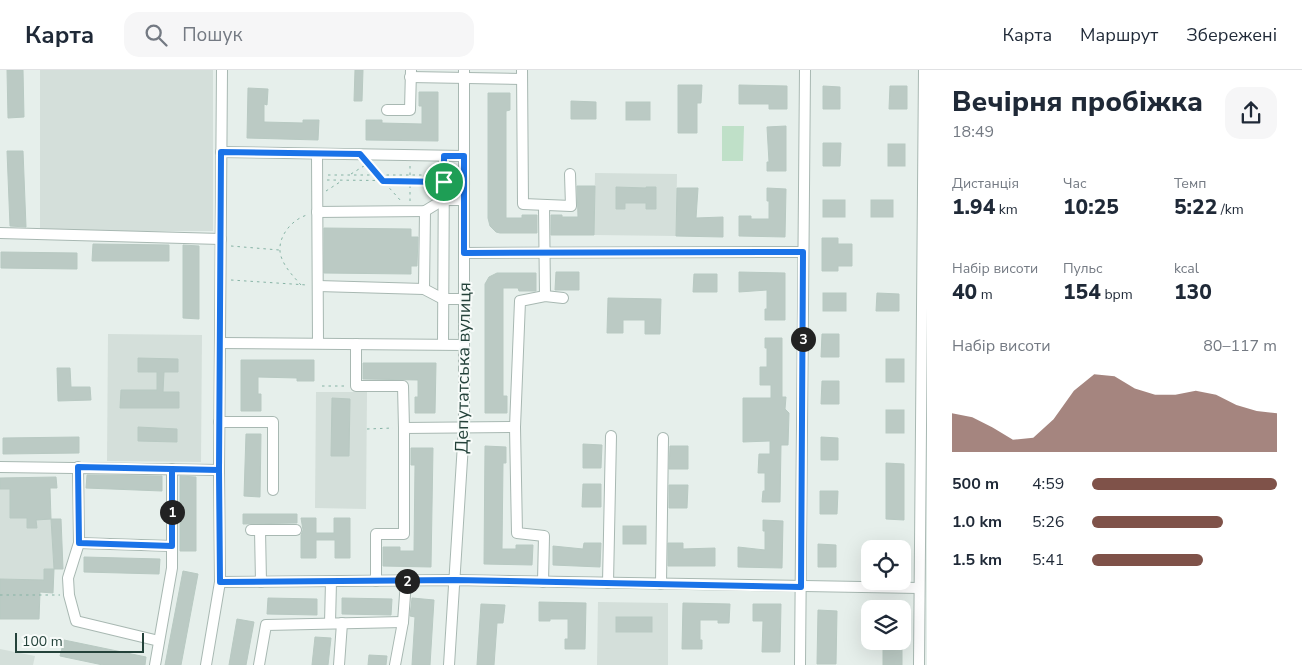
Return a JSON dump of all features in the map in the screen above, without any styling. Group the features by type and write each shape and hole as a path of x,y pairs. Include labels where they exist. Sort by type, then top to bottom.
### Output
{"street":[{"path":"206,665 220,582 219,422 222,70"},
{"path":"800,665 805,70"},
{"path":"918,665 924,70"},
{"path":"387,110 410,110 410,74 522,75 523,204 571,206 570,174"},
{"name":"Депутатська вулиця","path":"449,665 464,428 464,75"},
{"path":"221,152 464,156"},
{"path":"317,154 318,343"},
{"path":"443,344 444,156"},
{"path":"317,212 425,211 443,200 464,200"},
{"path":"544,205 545,296"},
{"path":"424,289 425,211"},
{"path":"0,233 221,242"},
{"path":"464,253 803,252"},
{"path":"318,286 424,289 443,299 464,299"},
{"path":"543,582 544,536 517,533 515,427 520,301 545,296 563,298"},
{"path":"220,342 464,344"},
{"path":"356,344 356,386 404,386 404,534 376,534 376,581"},
{"path":"219,422 273,422 272,490"},
{"path":"404,428 515,427"},
{"path":"608,583 611,436"},
{"path":"661,584 663,438"},
{"path":"0,467 219,470"},
{"path":"78,467 79,543 68,578 68,596 76,621 159,641"},
{"path":"155,665 172,568 172,469"},
{"path":"261,582 256,530 296,530"},
{"path":"79,543 172,546"},
{"path":"220,582 455,580 919,588"},
{"path":"395,665 403,622 406,581"},
{"path":"330,623 332,582"},
{"path":"259,665 266,625 403,622"},
{"path":"339,665 342,623"}],"path":[{"path":"360,154 410,211"},
{"path":"410,155 410,211"},
{"path":"317,196 368,163"},
{"path":"317,178 350,175 410,175 444,178"},
{"path":"317,178 341,181 410,181 444,178"},
{"path":"301,285 287,269 281,258 280,250 283,237 289,226 298,218 317,212"},
{"path":"221,242 280,250"},
{"path":"220,280 318,286"},
{"path":"322,386 356,386"},
{"path":"367,429 404,428"},
{"path":"0,595 68,596"}],"shaded area":[{"path":"40,70 213,70 213,231 40,231"},
{"path":"595,173 677,174 676,236 594,235"},
{"path":"108,334 202,335 201,462 107,461"},
{"path":"316,392 367,392 366,509 315,508"},
{"path":"0,478 1,489 40,489 41,519 51,519 54,569 44,569 44,580 0,579"},
{"path":"598,602 668,603 668,665 597,665"},
{"path":"0,649 35,656 33,665 0,665"}],"green space":[{"path":"722,126 744,126 743,161 722,161"}],"building":[{"path":"7,70 23,70 24,117 8,118"},
{"path":"355,70 363,70 362,101 354,101"},
{"path":"678,85 702,85 701,103 697,103 697,133 678,133"},
{"path":"739,85 787,86 787,109 769,109 769,104 739,104"},
{"path":"823,86 840,87 840,109 823,109"},
{"path":"890,86 907,86 907,109 889,109"},
{"path":"248,88 268,89 267,105 264,104 264,122 303,123 303,120 319,120 318,140 247,138"},
{"path":"419,92 438,92 438,141 366,140 366,120 382,120 382,123 422,124 422,106 419,106"},
{"path":"488,93 510,93 510,110 506,111 506,218 522,218 522,215 537,215 537,233 500,233 490,226 488,218"},
{"path":"571,101 596,102 596,119 571,119"},
{"path":"626,102 650,102 650,120 626,120"},
{"path":"786,126 786,171 767,171 767,162 769,162 767,127"},
{"path":"823,143 841,143 840,166 823,166"},
{"path":"888,144 905,144 905,166 888,166"},
{"path":"7,151 23,151 26,227 10,226"},
{"path":"577,186 595,186 594,235 551,235 551,215 578,217"},
{"path":"616,187 656,187 656,209 646,209 646,203 625,203 625,209 616,209"},
{"path":"677,188 698,188 696,218 723,217 723,237 676,236"},
{"path":"767,188 786,189 785,237 739,236 739,216 751,216 751,219 769,219"},
{"path":"823,200 845,200 845,217 823,217"},
{"path":"871,200 893,200 893,217 871,217"},
{"path":"324,228 411,229 411,237 418,237 417,266 411,266 411,274 324,273"},
{"path":"822,238 838,238 838,244 852,244 852,266 838,266 838,271 822,271"},
{"path":"93,244 169,245 169,261 92,261"},
{"path":"183,245 199,246 199,319 183,318"},
{"path":"1,252 77,253 77,269 1,268"},
{"path":"556,272 579,272 579,290 555,290"},
{"path":"739,272 785,273 785,320 765,320 767,290 739,292"},
{"path":"497,273 536,273 536,291 519,291 518,288 503,288 503,396 507,396 507,413 485,413 485,284 489,277"},
{"path":"694,274 717,274 717,292 693,292"},
{"path":"823,293 846,293 846,311 823,311"},
{"path":"877,293 899,294 899,311 876,311"},
{"path":"608,298 661,299 660,334 645,334 645,320 623,320 623,333 607,333"},
{"path":"822,334 839,334 839,357 821,357"},
{"path":"765,338 782,338 782,397 786,397 785,409 789,413 788,445 781,445 780,502 762,502 763,491 765,491 765,473 758,473 759,454 770,454 770,441 743,442 743,398 771,398 771,385 760,385 760,367 767,367"},
{"path":"138,358 178,359 178,372 164,372 163,392 179,392 179,408 120,408 121,390 157,390 157,372 138,372"},
{"path":"886,359 904,359 904,382 886,382"},
{"path":"241,360 314,360 314,381 297,381 297,378 258,377 261,411 241,411"},
{"path":"363,363 436,363 435,413 415,413 415,397 418,397 418,380 363,379"},
{"path":"57,368 70,368 71,387 90,387 91,400 58,401"},
{"path":"822,381 839,381 839,404 821,404"},
{"path":"332,398 350,399 349,456 331,456"},
{"path":"886,410 904,410 904,433 886,433"},
{"path":"138,427 177,429 177,442 138,441"},
{"path":"246,434 261,434 260,497 244,496"},
{"path":"79,437 79,453 3,454 3,438"},
{"path":"821,437 838,438 838,460 821,460"},
{"path":"583,444 602,445 601,468 583,468"},
{"path":"485,446 506,447 506,463 503,463 502,549 516,549 516,545 533,545 532,565 484,564"},
{"path":"670,446 688,446 688,469 669,469"},
{"path":"411,448 433,448 431,567 383,566 383,547 400,547 400,551 414,551 415,465 411,465"},
{"path":"886,463 904,464 904,520 886,519"},
{"path":"87,475 162,476 162,491 86,488"},
{"path":"180,476 196,477 196,551 180,551"},
{"path":"56,477 57,488 50,488 51,519 36,520 37,528 27,528 27,518 10,518 10,489 0,489 0,478"},
{"path":"583,484 601,484 601,507 582,507"},
{"path":"669,485 688,485 687,508 669,508"},
{"path":"820,491 838,491 837,514 820,514"},
{"path":"243,514 297,514 297,523 243,524"},
{"path":"301,518 316,518 316,533 334,533 334,518 350,518 350,558 335,558 335,540 316,540 316,558 301,558 301,535 303,530"},
{"path":"51,519 61,519 63,569 54,569"},
{"path":"763,520 783,521 782,568 738,567 738,547 765,550"},
{"path":"623,526 646,526 646,544 623,544"},
{"path":"584,543 601,543 600,567 553,565 553,546 583,549"},
{"path":"668,543 683,543 683,549 715,548 715,566 668,566"},
{"path":"818,544 836,545 836,567 818,567"},
{"path":"84,557 160,559 159,574 84,572"},
{"path":"44,569 54,569 53,593 40,592 39,619 0,619 0,579 44,580"},
{"path":"183,571 198,574 181,665 165,665"},
{"path":"268,598 317,599 317,615 267,614"},
{"path":"342,598 392,599 391,615 342,614"},
{"path":"412,598 434,600 430,665 412,665 415,617 410,616"},
{"path":"539,602 586,603 585,649 565,649 565,639 568,639 568,619 539,621"},
{"path":"683,603 730,604 729,623 718,623 718,620 700,620 702,649 682,649"},
{"path":"481,604 505,605 503,623 497,623 494,665 477,665"},
{"path":"753,604 781,604 780,652 762,652 763,621 753,621"},
{"path":"818,610 837,611 836,664 817,664"},
{"path":"616,617 652,617 652,632 616,632"},
{"path":"237,619 254,622 246,665 229,665"},
{"path":"315,637 331,638 328,665 312,665"},
{"path":"64,640 146,657 145,665 103,665 60,656"},
{"path":"883,650 902,650 902,665 883,665"},
{"path":"369,655 387,656 386,665 368,665"}],"route":[{"path":"444,182 383,181 360,154 221,152 219,470 172,469 172,546 79,543 78,467 172,469 219,470 220,582 455,580 801,587 803,252 464,253 464,156 444,156 444,182"}]}
